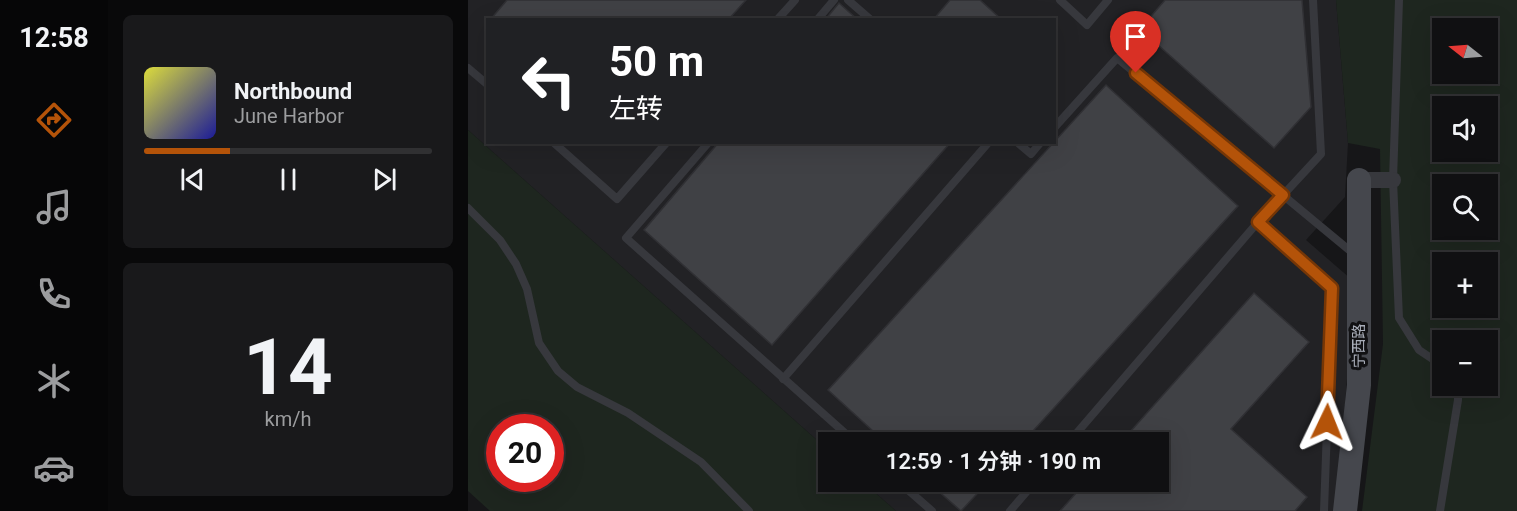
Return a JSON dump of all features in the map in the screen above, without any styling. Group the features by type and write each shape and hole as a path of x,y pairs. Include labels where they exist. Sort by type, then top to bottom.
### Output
{"main road":[{"name":"宁西路","path":"1345,511 1359,385 1359,180"}],"street":[{"path":"1359,180 1393,180"}],"lane":[{"path":"779,18 795,0"},
{"path":"819,18 834,0"},
{"path":"848,0 869,18"},
{"path":"1060,0 1087,25 1108,0"},
{"path":"1078,432 1258,222 1321,154 1313,0"},
{"path":"1399,0 1393,180 1399,318 1419,350 1432,359"},
{"path":"1056,126 1117,58 1359,258"},
{"path":"468,68 486,83"},
{"path":"555,144 617,199 665,144"},
{"path":"707,144 626,238 844,432"},
{"path":"783,379 987,144"},
{"path":"1019,144 1030,154 1039,144"},
{"path":"468,208 500,240 516,264 527,289 539,343 558,371 577,387 628,413 701,462 748,511"},
{"path":"1258,222 1332,288 1324,511"},
{"path":"1440,511 1458,396"},
{"path":"910,492 932,511"},
{"path":"1010,511 1026,492"}],"shaded area":[{"path":"468,0 1336,0 1348,143 1345,197 1306,240 1351,279 1348,366 1337,511 896,511 874,492 1169,492 1169,432 818,432 818,441 468,130"},
{"path":"1336,0 1517,0 1517,511 1362,511 1383,344 1380,149 1348,143"},
{"path":"468,130 818,441 818,492 874,492 896,511 490,511 468,491"}],"building":[{"path":"507,0 746,0 730,18 492,18"},
{"path":"950,0 980,0 1000,18 935,18"},
{"path":"1165,0 1302,0 1311,107 1274,148 1140,29"},
{"path":"839,3 856,18 827,18"},
{"path":"1106,85 1238,206 1032,432 874,432 828,390 1052,144 1056,144 1056,140"},
{"path":"717,144 949,144 772,345 644,230"},
{"path":"1254,293 1309,342 1231,429 1307,497 1295,511 1060,511 1077,492 1169,492 1169,432 1130,432"},
{"path":"939,492 979,492 961,511"}],"route":[{"path":"1136,73 1283,195 1258,222 1332,288 1327,422"}]}
